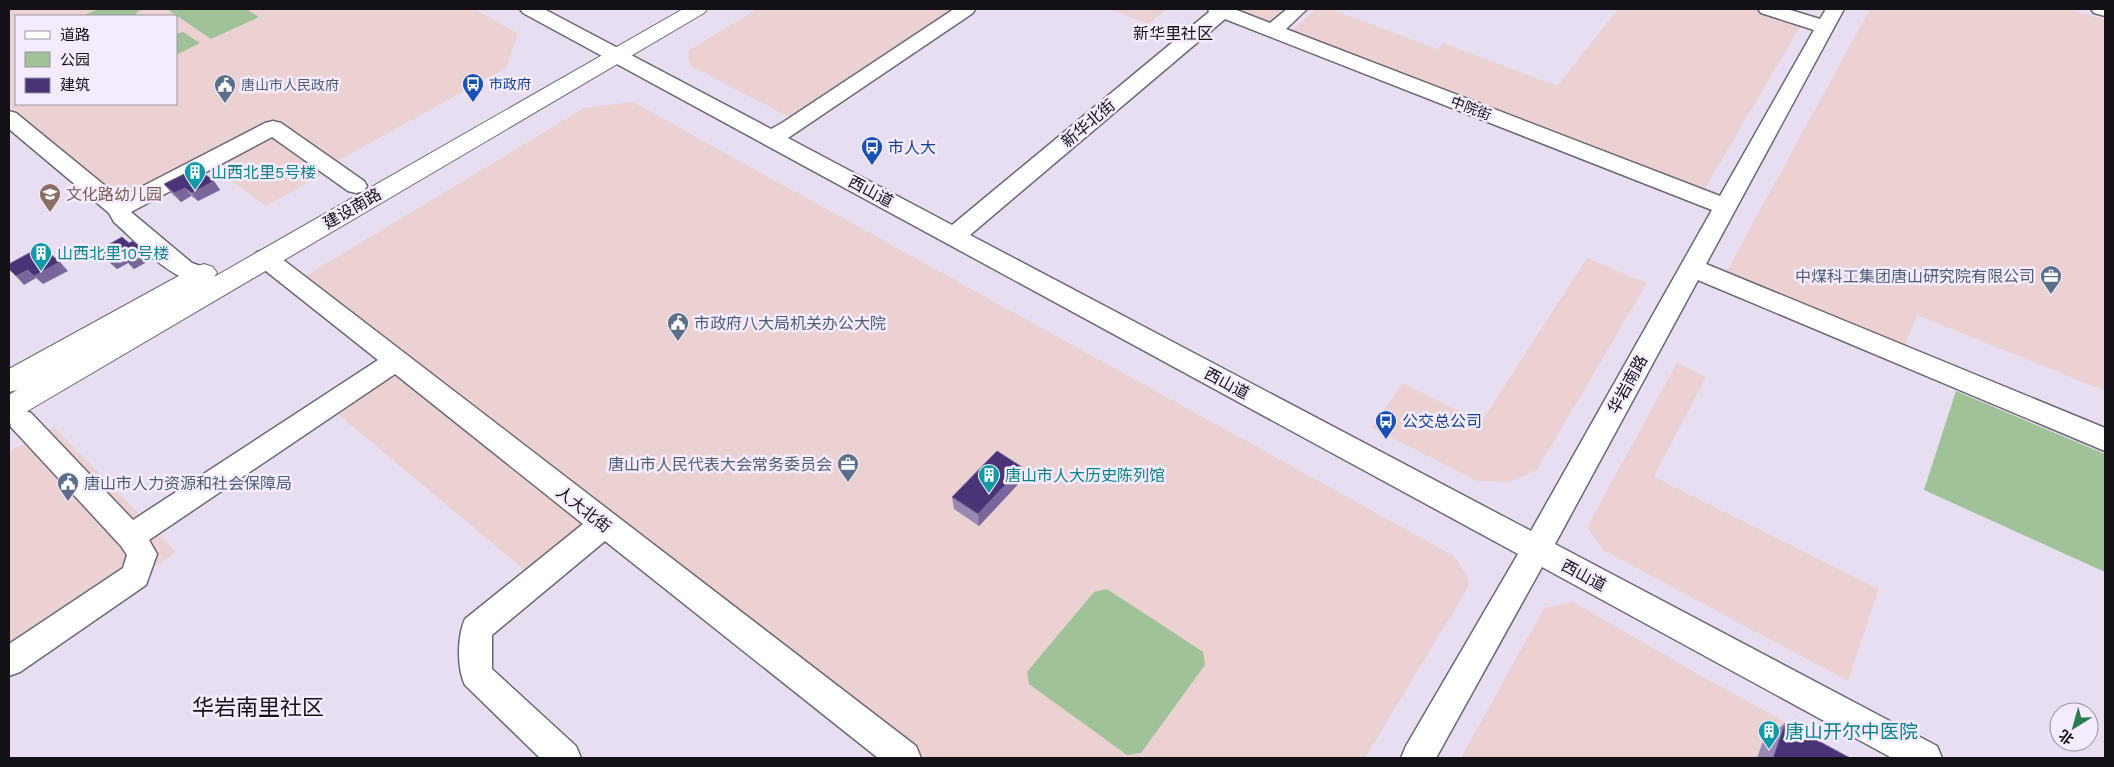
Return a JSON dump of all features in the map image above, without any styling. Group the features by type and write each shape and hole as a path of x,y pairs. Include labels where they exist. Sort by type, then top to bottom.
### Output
{"main road":[{"name":"建设南路","path":"13,418 113,348 608,50 665,9"},
{"name":"建设南路","path":"9,382 356,186 608,50 697,9"},
{"path":"9,371 56,349 76,343"}],"street":[{"name":"西山道","path":"530,9 1925,758"},
{"path":"770,138 790,128 966,9"},
{"path":"1273,30 1298,9"},
{"path":"1768,9 1830,18"},
{"path":"2101,9 2105,10"},
{"name":"中院街","path":"1220,10 1726,207"},
{"name":"新华北街","path":"954,236 1220,10"},
{"name":"华岩南路","path":"1418,758 1830,18"},
{"path":"9,118 118,209 122,217 184,268 200,275"},
{"path":"118,209 273,128 356,186"},
{"name":"人大北街","path":"265,258 904,758"},
{"path":"1692,268 2105,440"},
{"path":"131,537 396,361"},
{"path":"9,662 135,576 142,554 131,537 13,418"},
{"path":"564,758 476,675 476,629 604,524"}],"shaded area":[{"name":"唐山市人民政府","path":"9,9 474,9 518,33 506,68 341,159 334,168 266,206 202,159 123,199 9,105"},
{"path":"757,9 960,9 795,120 691,66 688,59 689,50"},
{"path":"1111,9 1167,9 1148,24"},
{"path":"1228,9 1285,9 1267,24"},
{"path":"1316,9 1331,9 1437,49 1443,43 1557,86 1618,9 1751,9 1801,25 1704,190 1292,31"},
{"path":"1870,9 2068,9 2105,20 2105,391 1917,315 1903,351 1724,276"},
{"path":"633,102 1454,556 1467,575 1469,586 1365,758 925,758 304,277 584,108"},
{"path":"1587,258 1647,283 1537,470 1510,482 1476,481 1372,427 1403,383 1481,422"},
{"path":"1677,363 1706,377 1654,477 1879,589 1848,681 1603,550 1587,527"},
{"path":"388,371 586,527 529,574 332,409"},
{"name":"唐山市人力资源和社会保障局","path":"54,427 176,552 9,667 9,452"},
{"path":"1573,602 1850,758 1461,758 1544,608"}],"green space":[{"path":"99,9 143,9 136,15 84,15"},
{"path":"167,9 246,9 259,17 211,39"},
{"path":"183,32 200,43 178,54 178,33"},
{"path":"1956,391 2105,454 2105,572 1924,490"},
{"path":"1107,589 1203,652 1205,665 1141,753 1127,755 1029,684 1027,672 1094,592"}],"building":[{"path":"202,172 214,181 192,193 185,188 174,193 164,184 186,173 192,177"},
{"path":"122,237 129,243 133,241 145,251 127,261 120,255 109,261 97,251"},
{"path":"31,252 37,258 48,252 60,262 34,276 28,270 16,276 9,269 9,264"},
{"path":"997,451 1022,467 978,514 952,497"},
{"path":"1785,723 1850,758 1773,758"}],"place":[{"name":"市政府","path":"473,103"},
{"name":"唐山市人民政府","path":"225,104"},
{"name":"市人大","path":"872,166"},
{"name":"山西北里5号楼","path":"195,191"},
{"name":"文化路幼儿园","path":"50,213"},
{"name":"山西北里10号楼","path":"41,272"},
{"name":"中煤科工集团唐山研究院有限公司","path":"2051,295"},
{"name":"市政府八大局机关办公大院","path":"678,342"},
{"name":"公交总公司","path":"1386,440"},
{"name":"唐山市人民代表大会常务委员会","path":"848,483"},
{"name":"唐山市人大历史陈列馆","path":"989,494"},
{"name":"唐山市人力资源和社会保障局","path":"68,502"},
{"name":"唐山开尔中医院","path":"1769,750"}],"district":[{"name":"新华里社区","path":"1173,33"},
{"name":"华岩南里社区","path":"258,707"}]}
